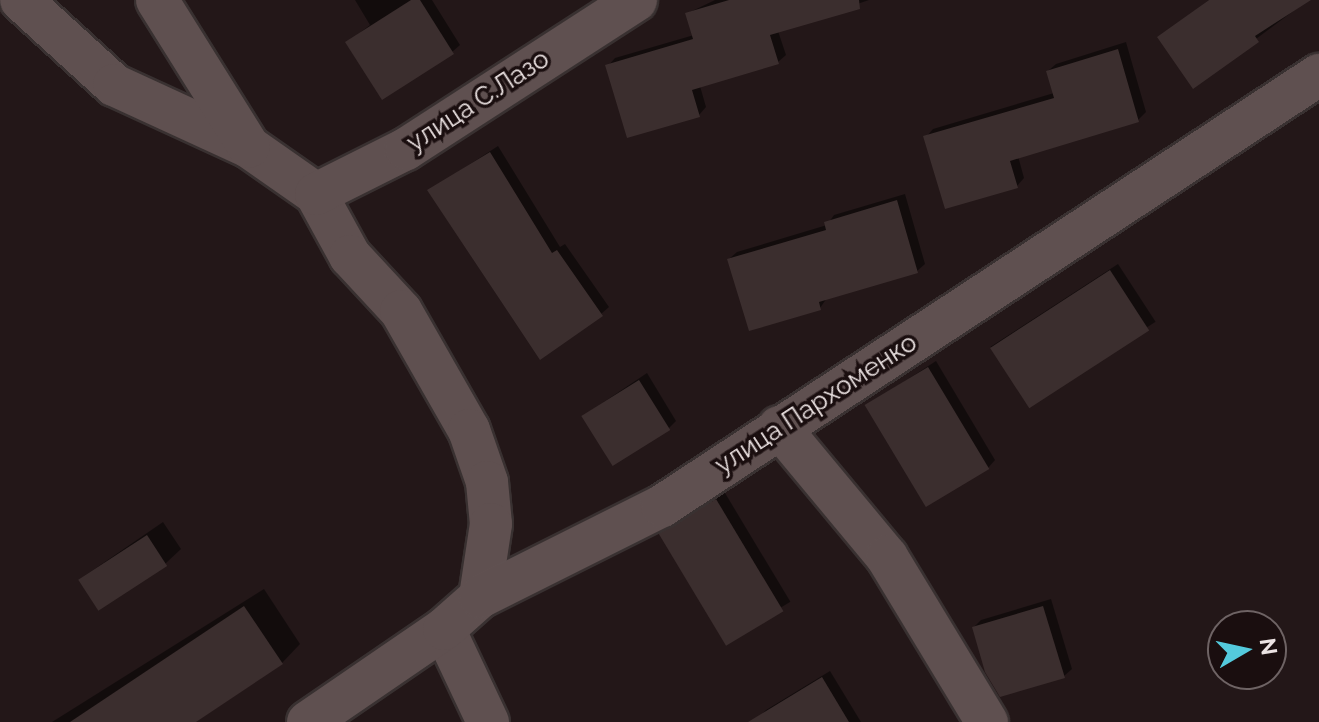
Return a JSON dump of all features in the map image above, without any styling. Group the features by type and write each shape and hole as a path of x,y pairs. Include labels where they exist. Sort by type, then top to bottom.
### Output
{"street":[{"path":"21,0 114,85 249,147 316,194 350,256 401,311 469,430 487,482 491,524 480,597"},
{"path":"157,0 249,147"},
{"name":"улица С.Лазо","path":"316,194 406,149 636,0"},
{"name":"улица Пархоменко","path":"308,722 444,629 480,597 662,506 1319,75"},
{"path":"779,427 887,557 987,722"},
{"path":"444,629 488,722"}],"building":[{"path":"411,0 420,0 454,54 382,100 345,42"},
{"path":"729,0 859,0 860,9 770,35 779,64 692,90 700,117 627,138 605,65 693,39 685,13"},
{"path":"1209,0 1311,0 1255,36 1259,42 1193,89 1157,37"},
{"path":"1118,49 1139,122 1010,161 1018,188 945,209 923,136 1054,98 1046,71"},
{"path":"490,152 552,253 557,250 603,316 540,360 427,190"},
{"path":"897,200 918,273 819,302 821,310 749,331 727,259 826,230 824,222"},
{"path":"1110,270 1149,330 1029,408 990,348"},
{"path":"928,367 989,469 926,507 865,405"},
{"path":"639,380 670,430 613,466 581,416"},
{"path":"716,499 783,611 726,646 659,534"},
{"path":"147,535 167,566 98,611 78,580"},
{"path":"244,606 283,664 196,722 70,722"},
{"path":"1043,606 1065,678 1000,697 985,672 972,627"},
{"path":"822,677 849,722 748,722"}]}
